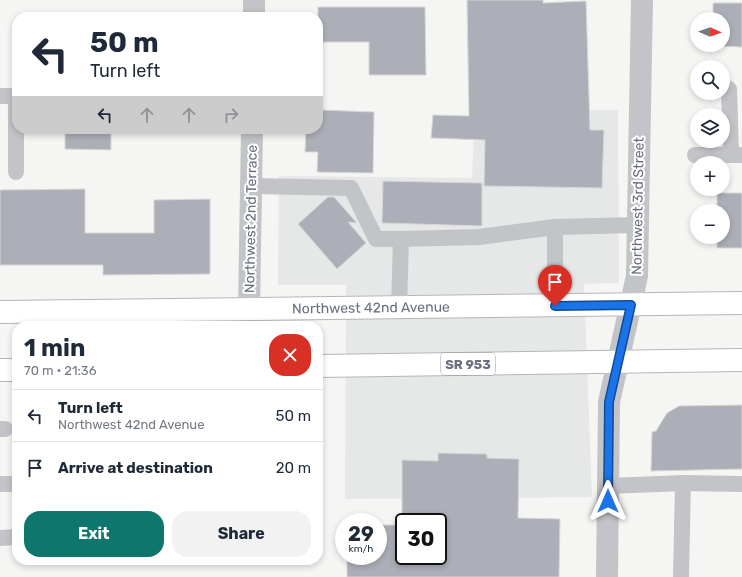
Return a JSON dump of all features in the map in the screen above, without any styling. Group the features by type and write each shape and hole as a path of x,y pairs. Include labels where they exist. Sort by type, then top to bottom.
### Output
{"main road":[{"name":"Northwest 42nd Avenue","path":"0,312 742,303"},
{"name":"SR 953","path":"323,366 742,360"},
{"path":"0,370 12,370"}],"street":[{"path":"254,0 254,12"},
{"name":"Northwest 3rd Street","path":"607,577 609,402 637,276 642,0"},
{"name":"Northwest 2nd Terrace","path":"249,309 252,134"}],"lane":[{"path":"695,155 737,155 730,89"},
{"path":"0,96 12,96"},
{"path":"16,134 16,172"},
{"path":"251,186 351,188 376,239 478,237 556,227 638,225"},
{"path":"555,306 556,227"},
{"path":"399,308 401,239"},
{"path":"608,486 683,483 742,484"},
{"path":"681,577 683,483"},
{"path":"0,484 12,484"}],"shaded area":[{"path":"475,110 618,110 619,283 584,284 592,497 345,499 346,285 278,285 279,176 472,178"}],"building":[{"path":"467,0 543,0 543,3 586,1 590,130 604,130 602,188 484,186 485,140 431,138 433,115 469,116"},
{"path":"713,3 742,3 742,47 730,47 730,12 713,12"},
{"path":"318,7 425,7 426,75 369,75 369,42 323,42 323,12 318,12"},
{"path":"323,110 374,112 373,173 317,172 318,152 305,152 306,134 323,134"},
{"path":"65,134 111,134 111,150 65,149"},
{"path":"383,181 482,183 482,226 382,223"},
{"path":"85,189 85,233 154,233 154,200 210,199 210,274 103,275 103,265 0,265 0,190"},
{"path":"730,193 742,193 742,248 717,248 717,244 730,244 730,204 717,204 717,196 730,196"},
{"path":"328,197 334,197 357,223 348,222 366,243 337,269 298,224"},
{"path":"742,405 742,469 651,471 652,432 656,431 667,413 679,406"},
{"path":"438,453 487,454 487,458 519,459 518,518 560,519 559,577 347,577 347,565 387,565 387,525 395,525 395,565 447,565 447,513 402,513 402,460 438,461"}],"route":[{"path":"555,306 631,305 609,402 608,501"}]}
